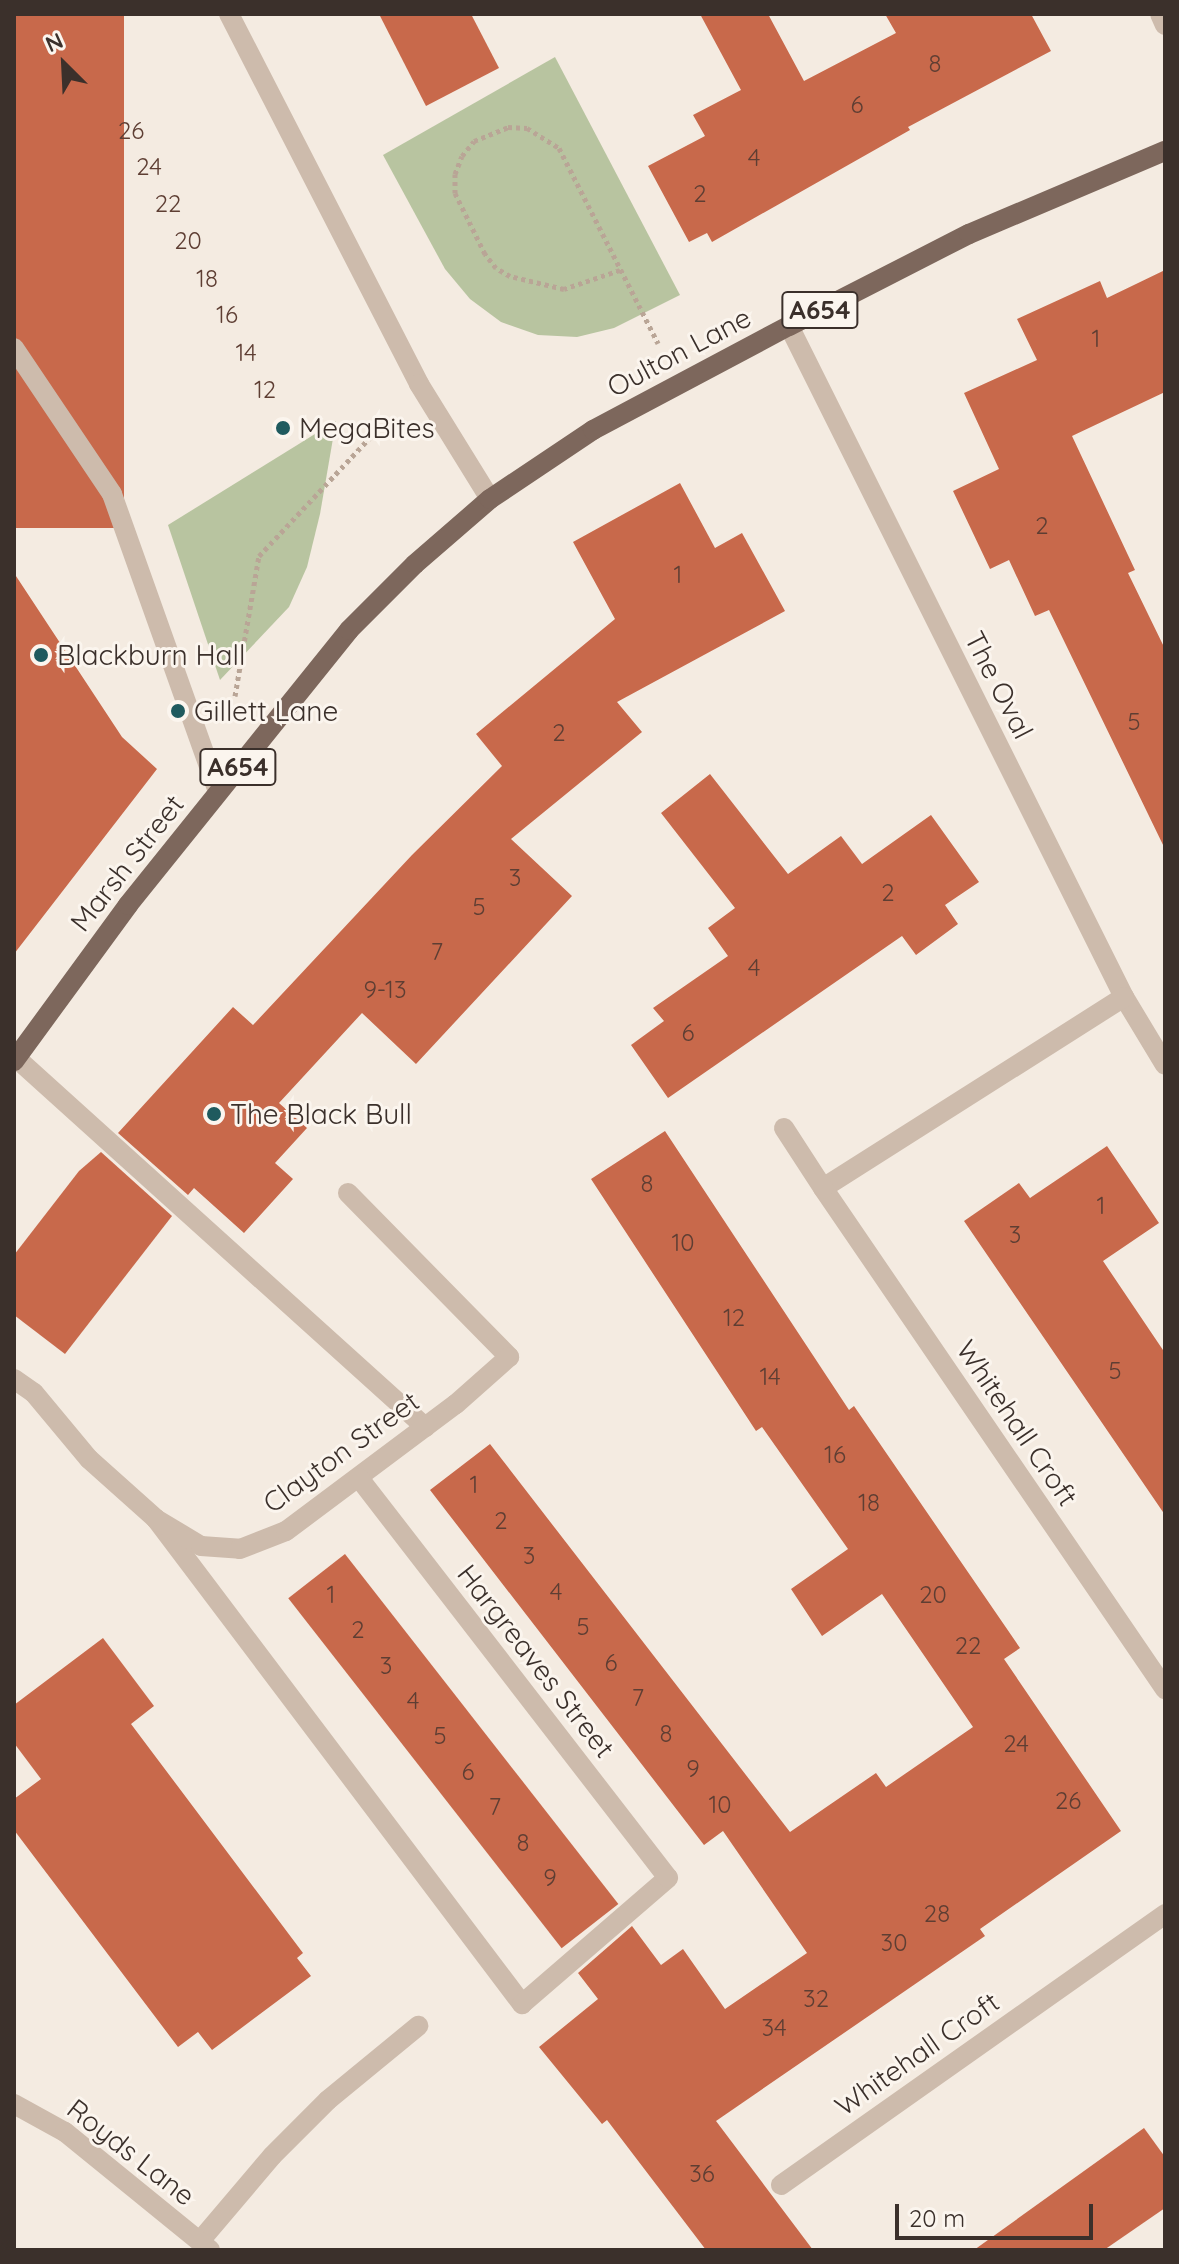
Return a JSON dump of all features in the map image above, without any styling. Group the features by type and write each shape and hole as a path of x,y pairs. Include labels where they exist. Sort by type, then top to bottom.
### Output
{"main road":[{"name":"Oulton Lane","path":"490,499 593,430 789,326 969,234 1165,151"},
{"name":"Marsh Street","path":"15,1058 128,905 349,630 415,564 490,499"}],"street":[{"path":"229,14 419,384 490,499"},
{"path":"1160,14 1165,25"},
{"name":"The Oval","path":"789,326 1124,997 1165,1065"},
{"path":"14,348 112,494 218,792"},
{"path":"823,1188 1124,997"},
{"path":"15,1058 425,1427"},
{"name":"Whitehall Croft","path":"784,1128 1165,1689"},
{"name":"Clayton Street","path":"14,1379 34,1393 89,1459 156,1519 201,1546 240,1549 286,1531 425,1427 509,1357 348,1193"},
{"name":"Hargreaves Street","path":"156,1519 522,2004 668,1878 359,1478"},
{"name":"Whitehall Croft","path":"781,2185 1165,1914"},
{"path":"205,2246 272,2156 328,2100 418,2026"},
{"name":"Royds Lane","path":"14,2104 65,2132 205,2246"}],"path":[{"path":"620,270 564,289 510,276 496,268 485,254 455,193 455,174 462,156 474,141 508,127 527,128 545,136 559,148 679,383"},
{"path":"234,697 259,556 419,384"}],"green space":[{"path":"555,57 680,295 614,328 577,337 538,335 501,322 470,299 445,269 383,155"},
{"path":"336,421 320,514 307,567 289,607 220,680 168,525"}],"building":[{"path":"16,14 124,14 124,528 16,528"},
{"path":"379,14 471,14 499,68 426,106"},
{"path":"700,14 768,14 804,81 896,33 885,14 1031,14 1051,51 908,127 910,130 712,242 707,233 689,242 648,166 705,136 693,115 741,90"},
{"path":"1165,270 1165,392 1072,436 1135,570 1128,573 1165,649 1165,849 1049,610 1035,616 1009,560 990,569 953,491 999,469 964,393 1037,360 1017,319 1100,281 1107,298"},
{"path":"680,483 715,548 742,533 785,611 617,702 642,732 511,839 572,896 416,1064 362,1013 279,1103 307,1128 275,1163 293,1179 244,1233 194,1188 188,1195 118,1133 233,1007 253,1025 412,855 502,766 476,734 615,619 573,542"},
{"name":"Blackburn Hall","path":"14,573 122,737 157,769 14,954"},
{"path":"710,774 788,874 841,836 862,864 931,815 979,882 945,905 958,924 916,955 902,936 668,1098 631,1045 664,1021 653,1008 728,956 708,928 735,908 661,813"},
{"path":"665,1131 849,1410 854,1406 1020,1648 1004,1659 1121,1831 980,1929 985,1936 716,2121 813,2250 706,2250 607,2120 602,2124 539,2047 598,1999 578,1973 632,1926 661,1965 683,1949 725,2009 807,1953 723,1831 704,1845 430,1490 490,1444 790,1832 876,1773 886,1787 973,1727 882,1594 822,1636 791,1589 848,1549 762,1427 756,1431 591,1179"},
{"path":"1107,1146 1159,1223 1103,1261 1165,1353 1165,1515 964,1221 1019,1183 1030,1198"},
{"path":"101,1152 172,1216 65,1354 14,1315 14,1255 79,1171"},
{"path":"345,1554 618,1904 562,1948 288,1598"},
{"path":"103,1638 154,1706 131,1724 303,1953 297,1958 311,1976 212,2050 198,2032 178,2047 14,1830 14,1799 41,1779 14,1743 14,1705"},
{"path":"1144,2128 1165,2157 1165,2208 1104,2250 974,2250"}],"place":[{"name":"MegaBites","path":"283,428"},
{"name":"Blackburn Hall","path":"41,655"},
{"name":"Gillett Lane","path":"178,711"},
{"name":"The Black Bull","path":"214,1114"}]}
